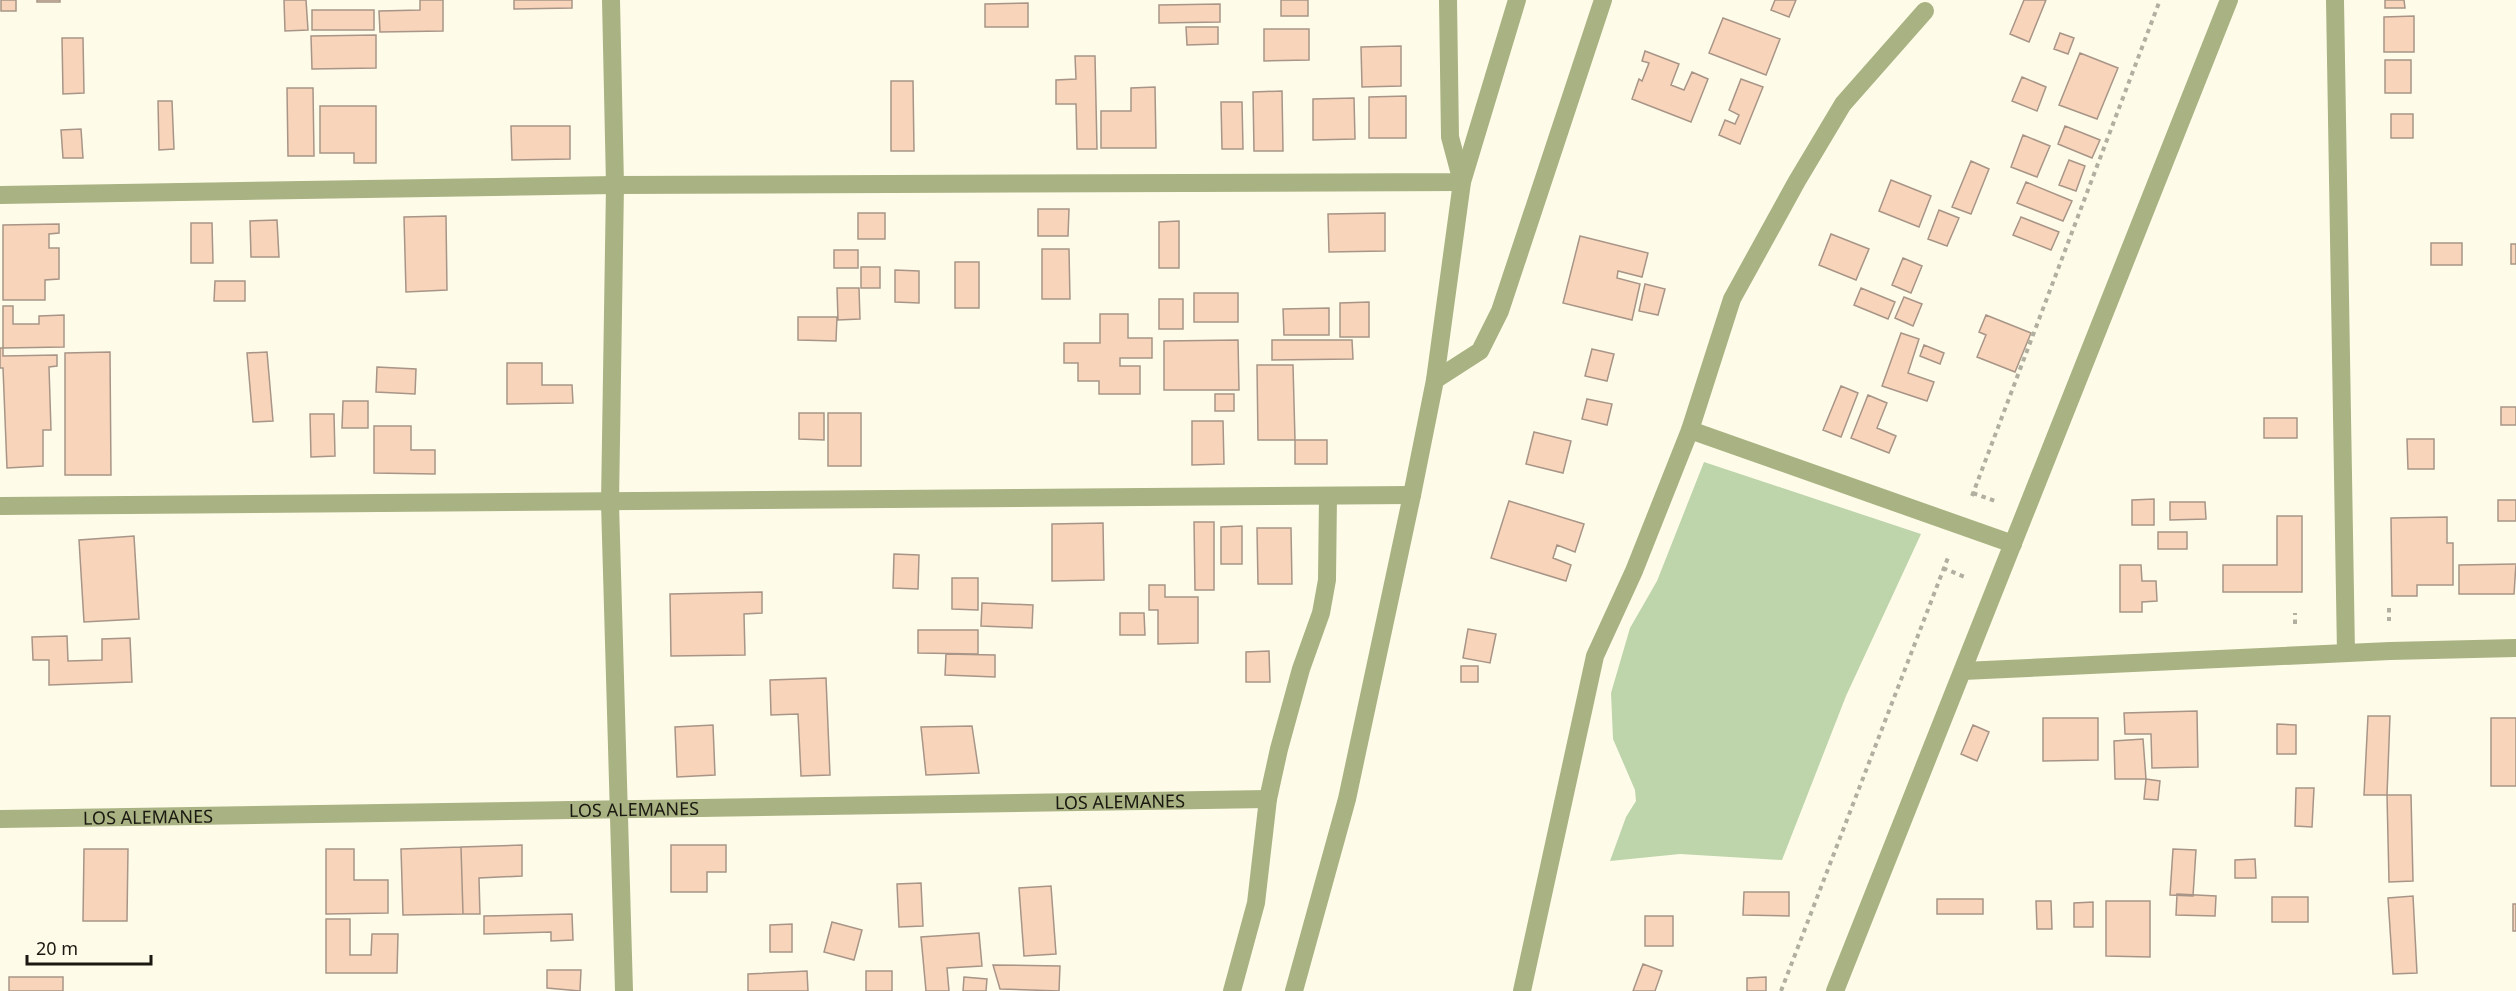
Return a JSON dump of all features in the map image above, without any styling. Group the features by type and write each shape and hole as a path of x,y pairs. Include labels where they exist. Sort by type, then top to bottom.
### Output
{"street":[{"path":"611,0 615,184 610,503 624,991"},
{"path":"1448,0 1450,137 1462,182"},
{"path":"1294,991 1347,799 1412,495 1435,380 1462,182 1517,0"},
{"path":"1435,380 1480,351 1500,311 1603,0"},
{"path":"1836,991 2229,0"},
{"path":"2335,0 2346,653"},
{"path":"1522,991 1595,656 1634,571 1690,430 1732,299 1797,181 1844,104 1925,11"},
{"path":"0,195 615,184 1462,182"},
{"path":"1690,430 2013,544"},
{"path":"0,506 1412,495"},
{"path":"1232,991 1256,903 1268,800 1300,669 1321,613 1327,580 1328,496"},
{"path":"1963,671 2346,653 2516,648"},
{"name":"LOS ALEMANES","path":"0,819 1268,800"}],"path":[{"path":"1999,502 1973,493 2160,0"},
{"path":"1781,991 1953,547"},
{"path":"1943,568 1969,579"}],"green space":[{"path":"1704,462 1921,534 1846,696 1782,860 1680,854 1610,861 1626,817 1636,801 1635,790 1613,739 1611,693 1630,628 1657,581"}],"building":[{"path":"1,0 16,0 16,11 1,11"},
{"path":"37,0 60,0 60,2 37,2"},
{"path":"284,0 306,0 308,30 285,31"},
{"path":"420,0 443,0 443,31 380,32 379,11 420,10"},
{"path":"514,0 572,0 572,8 514,9"},
{"path":"1281,0 1308,0 1308,16 1281,16"},
{"path":"1775,0 1796,0 1789,17 1771,10"},
{"path":"2024,0 2046,0 2029,42 2010,34"},
{"path":"2385,0 2404,0 2405,8 2385,8"},
{"path":"1028,3 1028,27 985,27 985,4"},
{"path":"1220,4 1220,22 1159,23 1159,5"},
{"path":"312,10 374,10 374,30 312,30"},
{"path":"2414,16 2414,52 2384,52 2384,17"},
{"path":"1723,18 1780,39 1766,75 1709,53"},
{"path":"1186,27 1218,27 1218,44 1187,45"},
{"path":"1264,29 1309,29 1309,60 1264,61"},
{"path":"2060,33 2074,38 2068,54 2054,49"},
{"path":"376,35 376,68 312,69 311,36"},
{"path":"62,38 83,38 84,93 63,94"},
{"path":"1401,46 1401,86 1362,87 1361,47"},
{"path":"1645,51 1679,64 1671,85 1684,90 1692,72 1708,79 1691,122 1632,99 1639,79 1642,81 1649,63 1642,61"},
{"path":"2080,53 2118,68 2097,119 2059,105"},
{"path":"1075,56 1095,56 1097,149 1077,149 1076,104 1056,104 1056,80 1076,79"},
{"path":"2385,60 2411,60 2411,93 2385,93"},
{"path":"2022,77 2046,87 2037,111 2012,101"},
{"path":"1741,79 1763,87 1740,144 1719,135 1725,120 1735,124 1739,115 1729,110"},
{"path":"891,81 913,81 914,151 891,151"},
{"path":"1155,87 1156,148 1101,148 1101,111 1131,111 1131,88"},
{"path":"287,88 313,88 314,156 288,156"},
{"path":"1282,91 1283,151 1254,151 1253,92"},
{"path":"1406,96 1406,138 1369,138 1369,97"},
{"path":"1354,98 1355,139 1313,140 1313,99"},
{"path":"158,101 172,101 174,149 159,150"},
{"path":"1221,102 1242,102 1243,149 1222,149"},
{"path":"320,106 376,106 376,163 354,163 354,153 320,153"},
{"path":"2391,114 2413,114 2413,138 2391,138"},
{"path":"511,126 570,126 570,159 512,160"},
{"path":"2065,126 2100,140 2092,158 2058,144"},
{"path":"81,129 83,158 63,158 61,130"},
{"path":"2023,135 2050,146 2037,177 2011,167"},
{"path":"2069,160 2085,166 2076,191 2059,185"},
{"path":"1971,161 1989,169 1971,214 1952,207"},
{"path":"1891,180 1931,196 1919,227 1879,211"},
{"path":"2026,182 2072,201 2063,221 2017,203"},
{"path":"1038,209 1069,209 1068,236 1038,236"},
{"path":"1939,210 1959,218 1947,246 1928,239"},
{"path":"858,213 885,213 885,239 858,239"},
{"path":"1385,213 1385,251 1329,252 1328,214"},
{"path":"446,216 447,290 406,292 404,217"},
{"path":"2021,217 2059,232 2051,250 2013,235"},
{"path":"277,220 279,257 251,257 250,221"},
{"path":"1179,221 1179,268 1159,268 1159,222"},
{"path":"191,223 212,223 213,263 191,263"},
{"path":"59,224 59,233 49,234 49,248 59,248 59,279 45,280 45,300 3,300 3,225"},
{"path":"1831,234 1869,249 1856,280 1819,265"},
{"path":"1580,236 1648,253 1642,277 1618,271 1617,278 1640,284 1632,320 1563,303"},
{"path":"2431,243 2462,243 2462,265 2431,265"},
{"path":"2511,244 2516,244 2516,264 2511,264"},
{"path":"1042,249 1069,249 1070,299 1042,299"},
{"path":"834,250 858,250 858,268 834,268"},
{"path":"1903,258 1922,266 1911,293 1892,285"},
{"path":"955,262 979,262 979,308 955,308"},
{"path":"861,267 880,267 880,288 861,288"},
{"path":"895,270 919,271 919,303 895,302"},
{"path":"215,281 245,281 245,301 214,301"},
{"path":"1645,284 1665,289 1658,315 1639,311"},
{"path":"837,288 859,288 860,319 838,320"},
{"path":"1861,288 1895,302 1888,319 1854,305"},
{"path":"1194,293 1238,293 1238,322 1194,322"},
{"path":"1904,297 1922,304 1913,326 1895,318"},
{"path":"1159,299 1183,299 1183,329 1159,329"},
{"path":"1369,302 1369,337 1340,337 1340,303"},
{"path":"3,306 13,306 13,324 39,324 39,316 64,315 64,347 3,348"},
{"path":"1329,308 1329,335 1284,335 1283,309"},
{"path":"1100,314 1128,314 1128,338 1152,338 1152,358 1120,358 1120,366 1140,366 1140,394 1099,394 1099,381 1078,381 1078,363 1064,363 1064,343 1100,343"},
{"path":"1986,315 2031,333 2015,372 1977,357 1986,335 1979,332"},
{"path":"798,317 837,317 836,341 798,340"},
{"path":"1901,333 1919,339 1908,373 1934,382 1927,401 1882,386"},
{"path":"1238,340 1239,390 1164,390 1164,341"},
{"path":"1272,340 1352,340 1353,359 1272,360"},
{"path":"1924,345 1944,353 1940,364 1920,356"},
{"path":"0,348 3,348 3,356 57,355 57,366 49,367 51,430 43,430 43,466 7,468 3,368 0,368"},
{"path":"1592,349 1614,354 1607,381 1585,376"},
{"path":"110,352 111,475 65,475 65,353"},
{"path":"267,352 273,421 253,422 247,353"},
{"path":"507,363 542,363 542,385 572,385 573,403 507,404"},
{"path":"1257,365 1293,365 1295,440 1258,440"},
{"path":"377,367 416,369 415,394 376,392"},
{"path":"1841,386 1858,393 1841,437 1823,430"},
{"path":"1215,394 1234,394 1234,411 1215,411"},
{"path":"1868,395 1887,403 1877,428 1896,436 1889,453 1851,438"},
{"path":"1587,399 1612,404 1607,425 1582,419"},
{"path":"343,401 368,401 368,428 342,428"},
{"path":"2501,407 2516,407 2516,425 2501,425"},
{"path":"799,413 824,413 824,440 799,439"},
{"path":"828,413 861,413 861,466 828,466"},
{"path":"310,414 334,414 335,456 311,457"},
{"path":"2264,418 2297,418 2297,438 2264,438"},
{"path":"1192,421 1223,421 1224,464 1192,465"},
{"path":"374,426 411,426 411,450 435,450 435,474 374,473"},
{"path":"1534,432 1571,441 1563,473 1526,464"},
{"path":"2407,439 2434,439 2434,469 2408,469"},
{"path":"1295,440 1327,440 1327,464 1295,464"},
{"path":"2154,499 2154,525 2132,525 2132,500"},
{"path":"2498,500 2516,500 2516,521 2498,521"},
{"path":"1509,501 1584,524 1575,552 1557,545 1553,558 1571,565 1566,581 1491,558"},
{"path":"2170,502 2205,502 2206,519 2170,520"},
{"path":"2277,516 2302,516 2302,592 2223,592 2223,565 2277,565"},
{"path":"2447,517 2447,543 2453,543 2453,585 2417,585 2417,596 2392,596 2391,518"},
{"path":"1194,522 1214,522 1214,590 1195,590"},
{"path":"1103,523 1104,580 1052,581 1052,524"},
{"path":"1242,526 1242,564 1221,564 1221,527"},
{"path":"1257,528 1291,528 1292,584 1258,584"},
{"path":"2158,532 2187,532 2187,549 2158,549"},
{"path":"134,536 139,619 84,622 79,540"},
{"path":"894,554 919,555 918,589 893,588"},
{"path":"2516,564 2514,594 2459,594 2459,565"},
{"path":"2120,565 2141,565 2142,581 2156,581 2157,601 2142,602 2142,612 2120,612"},
{"path":"952,578 978,578 978,610 952,609"},
{"path":"1149,585 1165,585 1165,597 1198,597 1198,643 1158,644 1158,610 1149,610"},
{"path":"762,592 762,613 744,614 745,655 671,656 670,594"},
{"path":"982,603 1033,605 1032,628 981,626"},
{"path":"1120,613 1144,613 1145,635 1120,635"},
{"path":"1468,629 1496,634 1490,663 1463,658"},
{"path":"918,630 978,630 978,654 918,653"},
{"path":"67,636 68,661 102,660 102,639 130,638 132,682 49,685 49,660 33,660 32,637"},
{"path":"1269,651 1270,682 1246,682 1246,652"},
{"path":"946,654 995,655 995,677 945,675"},
{"path":"1461,666 1478,666 1478,682 1461,682"},
{"path":"826,678 830,775 801,776 798,714 771,715 770,680"},
{"path":"2197,711 2198,767 2152,768 2151,734 2125,734 2124,713"},
{"path":"2368,716 2390,716 2387,795 2364,795"},
{"path":"2043,718 2098,718 2098,760 2043,761"},
{"path":"2491,718 2516,718 2516,786 2491,786"},
{"path":"2277,724 2296,725 2296,754 2277,754"},
{"path":"713,725 715,775 677,777 675,727"},
{"path":"1973,725 1989,732 1977,761 1961,754"},
{"path":"972,726 979,773 926,775 921,727"},
{"path":"2143,739 2146,779 2115,779 2114,741"},
{"path":"2146,779 2160,781 2158,800 2144,799"},
{"path":"2296,788 2314,788 2312,827 2295,826"},
{"path":"2387,795 2411,795 2413,881 2389,882"},
{"path":"522,845 522,876 479,878 480,914 463,914 461,847"},
{"path":"671,845 726,845 726,872 707,872 707,892 671,892"},
{"path":"461,847 463,914 403,915 401,849"},
{"path":"84,849 128,849 127,921 83,921"},
{"path":"326,849 354,849 354,880 388,880 388,913 326,914"},
{"path":"2173,849 2196,850 2193,896 2170,895"},
{"path":"2255,859 2256,878 2235,878 2235,860"},
{"path":"921,883 923,926 899,927 897,884"},
{"path":"1051,886 1056,954 1024,956 1019,888"},
{"path":"1744,892 1789,892 1789,916 1743,915"},
{"path":"2177,894 2216,896 2215,916 2176,915"},
{"path":"2413,896 2417,973 2393,974 2388,898"},
{"path":"2272,897 2308,897 2308,922 2272,922"},
{"path":"1937,899 1983,899 1983,914 1937,914"},
{"path":"2036,901 2051,901 2052,929 2037,929"},
{"path":"2106,901 2150,901 2150,957 2106,956"},
{"path":"2093,902 2093,927 2074,927 2074,903"},
{"path":"2513,904 2516,904 2516,931 2513,931"},
{"path":"572,914 573,940 551,941 551,932 484,934 484,916"},
{"path":"1645,916 1673,916 1673,946 1645,946"},
{"path":"326,919 350,919 350,955 371,955 372,934 398,934 397,973 326,973"},
{"path":"832,922 862,930 854,960 824,952"},
{"path":"792,924 792,952 770,952 770,925"},
{"path":"979,933 982,966 947,968 949,991 926,991 921,937"},
{"path":"1643,964 1662,971 1655,991 1633,991"},
{"path":"993,965 1060,966 1059,991 1000,989"},
{"path":"547,970 581,970 580,991 547,988"},
{"path":"807,971 808,991 748,991 748,974"},
{"path":"866,971 892,971 892,991 866,991"},
{"path":"9,977 63,977 63,991 9,991"},
{"path":"964,977 987,979 986,991 963,991"},
{"path":"1766,977 1766,991 1747,991 1747,978"}]}
